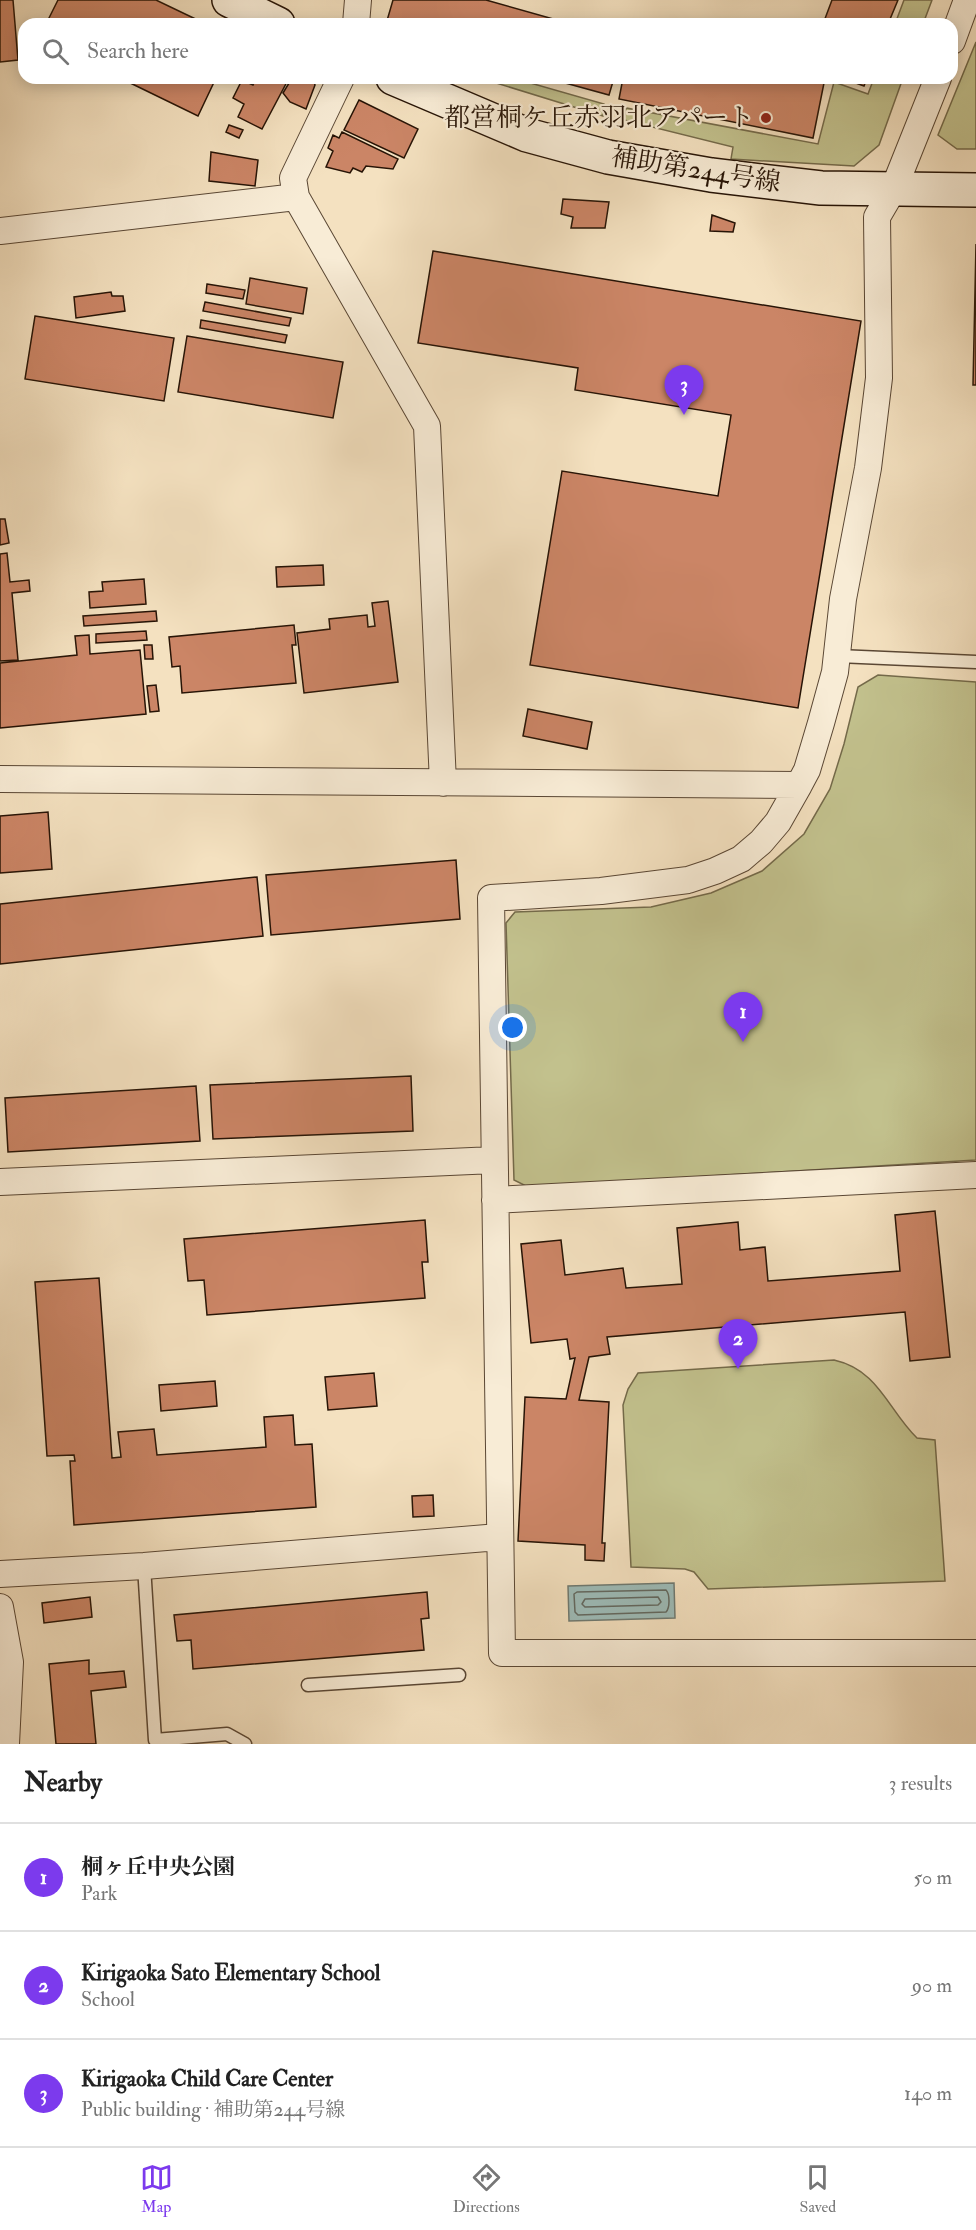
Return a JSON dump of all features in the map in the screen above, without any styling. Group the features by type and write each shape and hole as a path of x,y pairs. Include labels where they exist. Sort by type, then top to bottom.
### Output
{"street":[{"path":"229,0 266,18"},
{"path":"356,18 358,0"},
{"path":"958,25 967,0"},
{"path":"338,84 294,178 296,197 426,426 443,783"},
{"name":"補助第244号線","path":"407,84 527,135 608,157 711,175 820,188 976,190"},
{"path":"936,84 894,188 877,217 879,378 868,468 843,599 838,656 807,770 799,785 778,822 761,842 741,859 715,871 688,880 601,891 491,898 499,1537 502,1653 976,1653"},
{"path":"0,231 296,197"},
{"path":"0,779 799,785"},
{"path":"0,1182 494,1160"},
{"path":"495,1200 976,1175"},
{"path":"0,1574 144,1566 499,1537"},
{"path":"0,1607 10,1662 4,1686 6,1744"}],"lane":[{"path":"838,656 976,662"},
{"path":"144,1566 155,1740 227,1734 246,1744"},
{"path":"308,1685 459,1675"}],"shaded area":[{"path":"904,0 932,0 925,18 897,18"},
{"path":"976,42 976,149 957,149 938,135"},
{"path":"499,84 534,84 604,104 603,116"},
{"path":"833,84 868,94 872,84 901,84 879,145 854,166 731,159 733,147 624,120 626,108 818,144"},
{"path":"878,675 976,682 976,1160 528,1187 514,1180 506,923 515,912 651,907 711,893 762,871 804,834 830,789 858,687"},
{"path":"834,1360 862,1372 882,1392 917,1438 935,1440 945,1581 708,1589 694,1572 685,1569 631,1567 623,1405 628,1389 638,1373"}],"water":[{"path":"674,1583 675,1618 569,1621 568,1586"}],"building":[{"path":"0,0 13,0 18,60 0,62"},
{"path":"58,0 156,0 194,18 49,18"},
{"path":"393,0 486,0 550,18 388,18"},
{"path":"832,0 898,0 890,18 825,18"},
{"path":"132,84 213,84 198,116"},
{"path":"240,84 286,84 262,129 238,117 244,104 233,98"},
{"path":"288,84 315,85 306,109 290,102 283,93"},
{"path":"569,84 612,84 609,95"},
{"name":"都営桐ケ丘赤羽北アパート","path":"622,84 824,84 813,138 619,99"},
{"path":"359,100 418,129 404,158 344,130"},
{"path":"229,125 243,130 239,138 226,132"},
{"path":"342,132 398,159 393,169 366,166 362,172 353,168 350,173 326,167 333,151 328,148 333,135 339,138"},
{"path":"211,152 258,160 255,186 209,181"},
{"path":"563,199 609,202 605,228 571,228 573,217 561,214"},
{"path":"712,215 735,223 733,232 710,231"},
{"path":"976,244 976,385 973,385"},
{"path":"433,251 861,321 798,708 530,665 562,471 718,496 731,415 575,390 578,368 418,343"},
{"path":"250,278 307,288 303,314 246,304"},
{"path":"207,284 245,290 243,299 206,293"},
{"path":"111,292 112,296 123,296 125,311 76,318 74,297"},
{"path":"205,302 291,318 289,326 203,311"},
{"path":"35,316 174,338 164,401 25,379"},
{"path":"201,320 287,335 285,343 200,328"},
{"path":"187,336 343,362 333,418 178,392"},
{"path":"0,519 5,519 9,543 0,545"},
{"path":"7,553 10,582 29,580 30,591 12,593 18,660 0,661 0,554"},
{"path":"323,565 324,585 277,587 276,567"},
{"path":"144,579 146,604 90,608 89,592 103,591 102,582"},
{"path":"388,601 398,682 304,693 297,633 330,629 329,619 367,615 368,627 375,626 372,603"},
{"path":"156,611 157,621 84,626 83,616"},
{"path":"294,625 296,645 292,645 296,683 182,693 180,666 172,667 169,637"},
{"path":"146,631 147,640 96,643 96,634"},
{"path":"89,635 90,654 140,650 146,714 0,728 0,663 77,655 75,636"},
{"path":"144,645 152,645 153,659 145,659"},
{"path":"156,685 159,711 150,712 147,686"},
{"path":"528,709 592,722 587,749 523,736"},
{"path":"48,812 52,869 0,873 0,816"},
{"path":"456,860 460,919 271,935 266,875"},
{"path":"257,877 263,936 0,964 0,904"},
{"path":"411,1076 413,1131 213,1139 210,1085"},
{"path":"196,1086 200,1141 8,1152 5,1098"},
{"path":"935,1211 950,1357 910,1361 905,1312 607,1337 610,1354 589,1357 579,1400 609,1402 602,1543 605,1543 604,1561 585,1560 585,1545 518,1541 525,1397 566,1399 575,1358 570,1359 567,1339 531,1343 521,1244 561,1240 565,1275 623,1268 626,1288 682,1284 677,1228 738,1222 740,1250 765,1247 768,1281 900,1271 895,1215"},
{"path":"425,1220 428,1262 422,1262 425,1298 207,1315 204,1280 188,1281 184,1239"},
{"path":"99,1278 112,1458 121,1457 118,1432 154,1429 157,1455 266,1447 264,1417 293,1415 295,1445 312,1444 316,1507 74,1525 70,1461 75,1461 74,1455 47,1456 35,1282"},
{"path":"374,1373 377,1406 328,1410 325,1377"},
{"path":"215,1381 217,1406 161,1411 159,1385"},
{"path":"433,1495 434,1516 413,1517 412,1496"},
{"path":"427,1592 429,1618 421,1619 424,1650 193,1669 191,1640 177,1641 174,1615"},
{"path":"90,1597 92,1617 44,1623 42,1603"},
{"path":"89,1660 89,1674 124,1671 126,1687 91,1691 96,1744 56,1744 49,1664"}],"place":[{"name":"都営桐ケ丘赤羽北アパート","path":"766,118"},
{"name":"Kirigaoka Child Care Center","path":"684,415"},
{"name":"桐ヶ丘中央公園","path":"743,1042"},
{"name":"Kirigaoka Sato Elementary School","path":"738,1369"}]}
